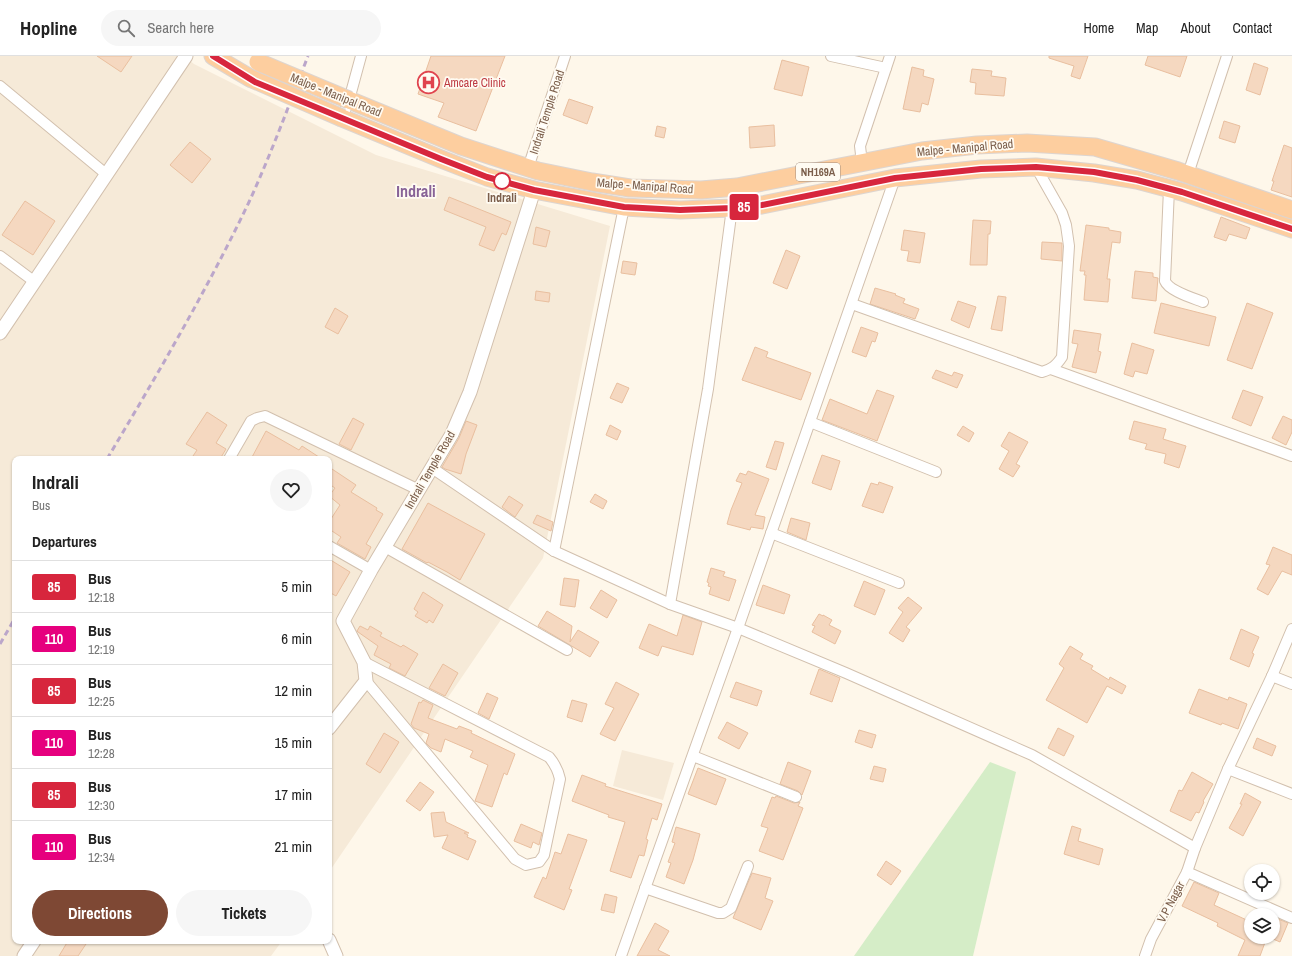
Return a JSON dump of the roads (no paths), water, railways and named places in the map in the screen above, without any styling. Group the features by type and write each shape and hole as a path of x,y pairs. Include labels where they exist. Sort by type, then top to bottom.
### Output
{"highway":[{"name":"NH169A","path":"213,56 250,78 342,118 487,177 534,190 624,207 680,210 732,208 762,205 895,178 981,169 1036,167 1094,172 1137,180 1292,229"},
{"name":"Malpe - Manipal Road","path":"255,58 349,100 461,146 528,168 599,184 630,188 680,190 737,187 922,150 977,145 1027,143 1095,148 1188,174 1292,210"},
{"path":"680,190 680,210"}],"street":[{"path":"0,333 186,56"},
{"path":"342,118 349,100 361,56"},
{"name":"Indrali Temple Road","path":"528,168 565,56"},
{"path":"831,56 886,68"},
{"path":"862,163 860,146 890,56"},
{"path":"1188,174 1227,56"},
{"path":"250,78 255,58"},
{"path":"0,86 106,174"},
{"path":"852,304 1042,372 1051,369 1062,357 1069,246 1066,225 1062,213 1036,167"},
{"path":"621,956 693,756 895,178"},
{"path":"1169,189 1166,285 1173,290 1203,302"},
{"name":"Indrali Temple Road","path":"366,681 364,662 343,621 371,570 452,434 470,392 534,190"},
{"path":"554,551 624,207"},
{"path":"670,604 708,389 732,208"},
{"path":"0,256 35,282"},
{"path":"1051,369 1292,456"},
{"path":"231,456 251,421 265,416 419,490"},
{"path":"810,422 936,472"},
{"path":"432,468 554,551 670,604 738,628 846,673 1032,755 1195,848"},
{"path":"771,534 900,583"},
{"path":"385,547 567,650"},
{"path":"332,548 371,570"},
{"name":"V.P Nagar","path":"1145,956 1151,939 1187,872 1195,848 1228,769 1272,676 1292,629"},
{"path":"332,724 366,681 515,859 526,865 539,862 544,856 560,779 558,769 549,757 364,662"},
{"path":"1272,676 1292,684"},
{"path":"693,756 796,797"},
{"path":"1228,769 1292,794"},
{"path":"645,888 718,913 723,913 731,908 748,866"},
{"path":"1187,872 1292,918"},
{"path":"24,956 32,944"},
{"path":"331,944 336,956"}],"railway":[{"path":"109,456 181,332 233,235 265,166 308,56"},
{"path":"0,644 12,623"}],"place":[{"name":"Amcare Clinic","path":"428,83"},
{"name":"Indrali","path":"502,181"}],"district":[{"name":"Indrali","path":"416,191"}]}
